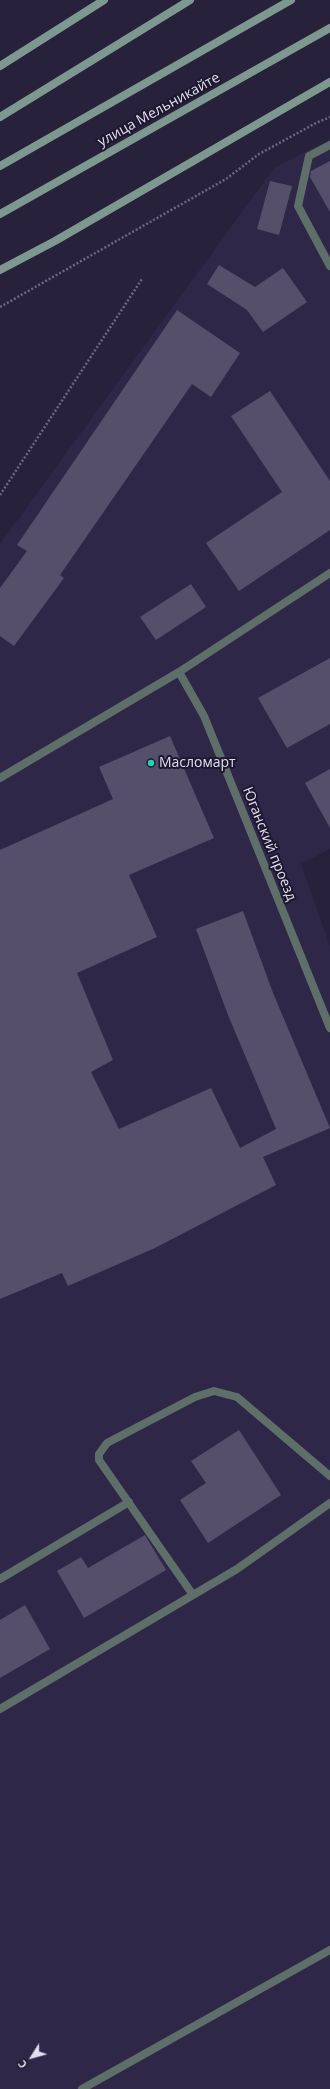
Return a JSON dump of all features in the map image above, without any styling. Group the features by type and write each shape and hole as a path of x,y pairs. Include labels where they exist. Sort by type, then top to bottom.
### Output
{"main road":[{"path":"0,66 104,0"},
{"path":"0,117 190,0"},
{"path":"0,166 291,0"},
{"name":"улица Мельникайте","path":"0,214 330,28"},
{"path":"0,270 55,241 330,82"}],"street":[{"path":"330,145 309,156 298,206 330,266"},
{"path":"0,778 179,672 330,573"},
{"name":"Юганский проезд","path":"179,672 204,716 330,1028"},
{"path":"193,1595 99,1460 99,1454 102,1447 195,1397 214,1391 237,1397 330,1476"},
{"path":"0,1579 129,1502"},
{"path":"0,1709 238,1569 330,1503"},
{"path":"82,2089 330,1950"}],"path":[{"path":"0,307 226,179 259,154 316,123 330,118"},
{"path":"0,495 142,279"}],"shaded area":[{"path":"330,139 330,849 301,864 330,946 330,2089 0,2089 0,544 274,168"}],"building":[{"path":"330,161 330,212 310,177 311,171"},
{"path":"270,181 292,186 279,235 257,229"},
{"path":"219,265 255,287 283,268 307,302 263,332 247,310 207,284"},
{"path":"177,310 240,353 211,397 192,384 60,575 64,578 14,646 0,636 0,588 27,551 17,545"},
{"path":"270,391 330,481 330,530 239,591 206,543 282,492 231,416"},
{"path":"191,584 206,607 156,640 140,617"},
{"path":"330,658 330,724 287,748 258,698"},
{"path":"170,736 214,838 129,875 157,937 77,973 113,1060 91,1072 119,1129 211,1088 240,1148 276,1129 228,1015 196,929 243,911 273,993 330,1128 263,1157 276,1185 155,1248 68,1286 62,1273 0,1299 0,850 113,799 99,767"},
{"path":"330,769 330,828 305,783"},
{"path":"239,1430 281,1495 208,1543 180,1500 206,1483 191,1461"},
{"path":"145,1535 166,1570 84,1618 57,1571 81,1557 88,1568"},
{"path":"25,1605 50,1649 0,1678 0,1620"}],"place":[{"name":"Масломарт","path":"151,763"}]}
